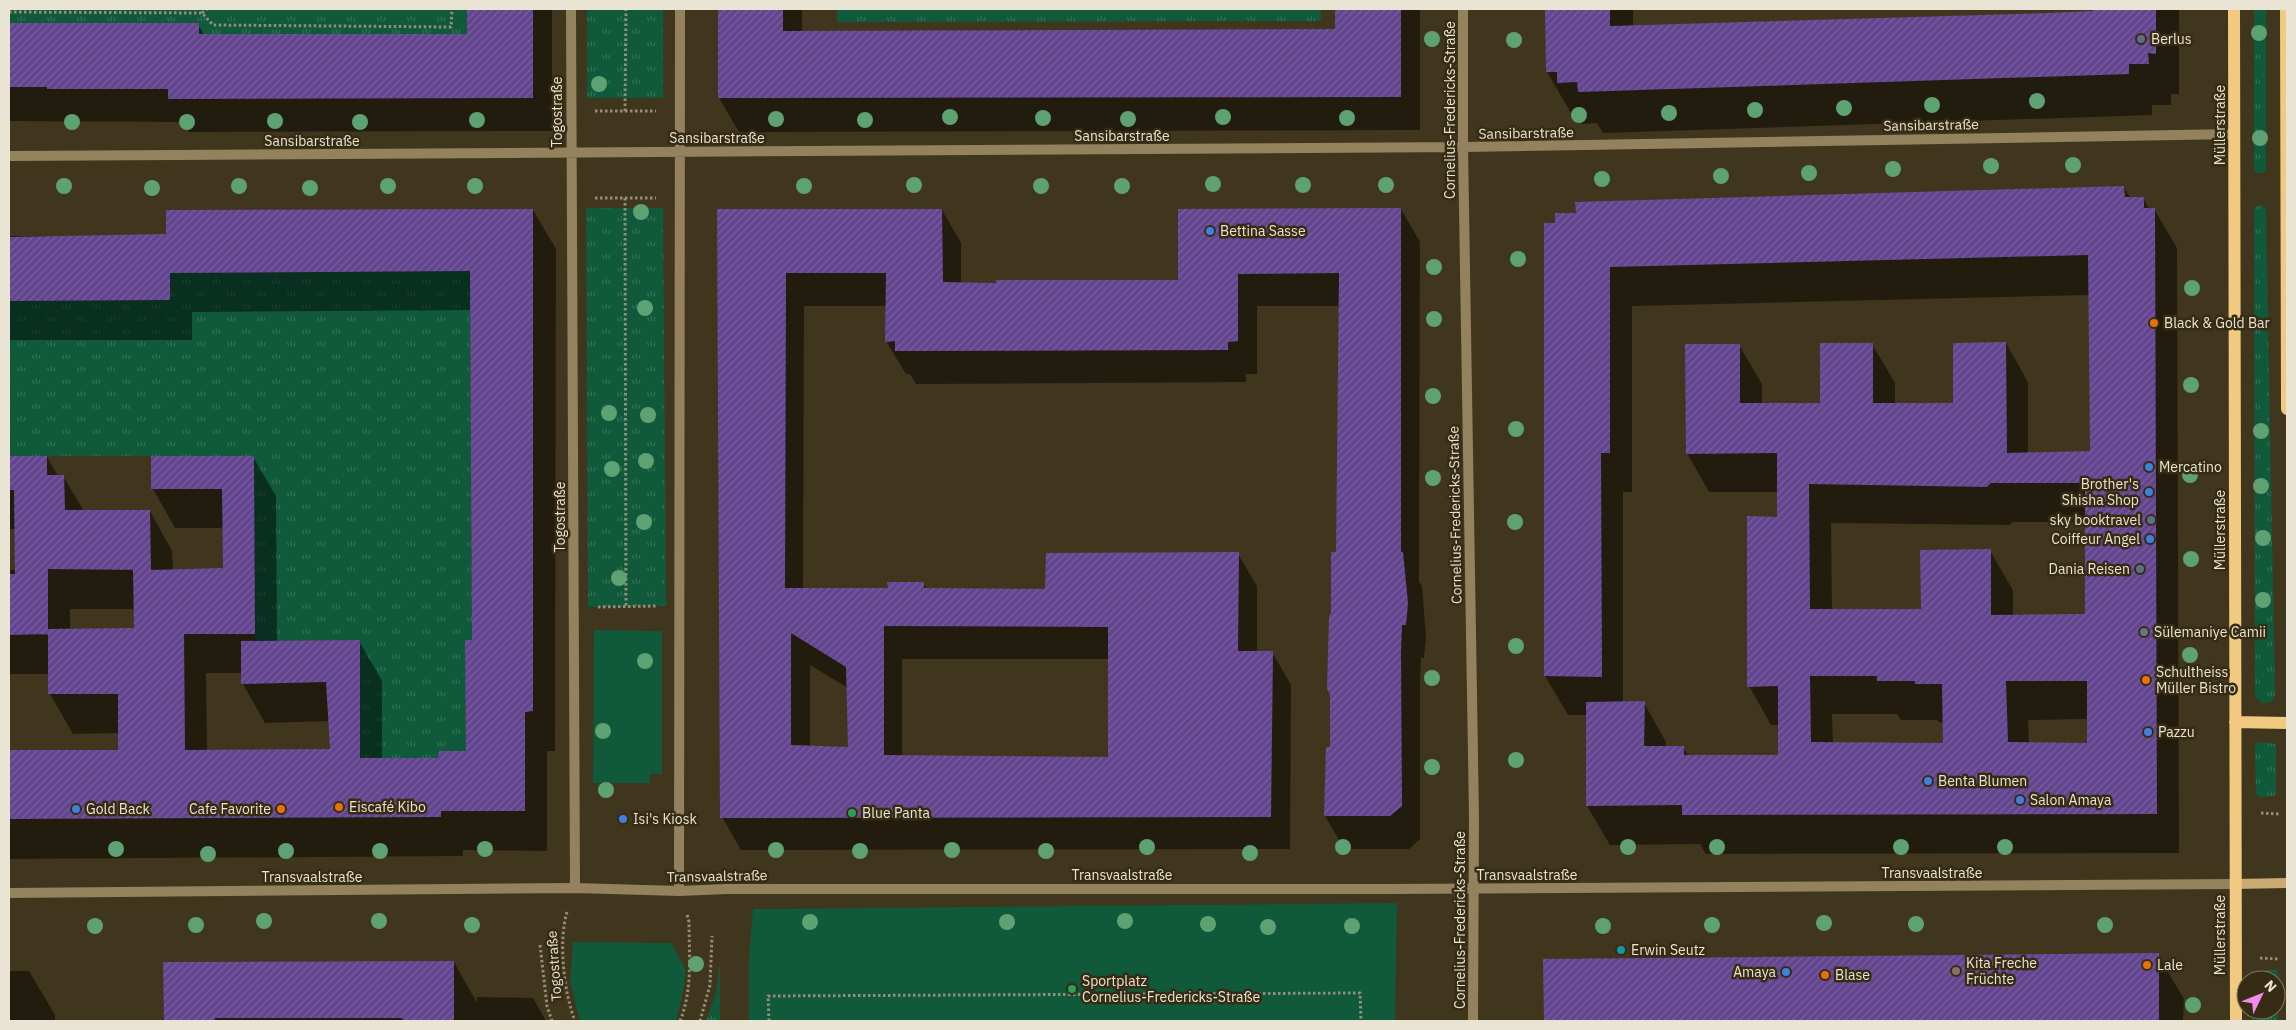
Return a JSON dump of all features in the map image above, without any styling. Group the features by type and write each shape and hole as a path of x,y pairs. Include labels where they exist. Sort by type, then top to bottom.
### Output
{"main road":[{"name":"Müllerstraße","path":"2234,9 2236,1021"},
{"path":"2286,9 2287,409"},
{"path":"2235,722 2287,723"},
{"path":"2235,884 2287,883"}],"street":[{"name":"Togostraße","path":"571,9 575,888"},
{"path":"679,891 680,9"},
{"name":"Cornelius-Fredericks-Straße","path":"1463,9 1463,147 1474,889 1473,1021"},
{"name":"Sansibarstraße","path":"9,156 1463,147 2234,134"},
{"name":"Transvaalstraße","path":"9,893 575,888 679,891 727,889 1474,889 2235,884"}],"path":[{"path":"9,12 202,13 207,9"},
{"path":"202,13 213,25 451,27 452,9"},
{"path":"625,111 626,9"},
{"path":"589,111 664,111"},
{"path":"589,198 664,198"},
{"path":"625,198 626,606"},
{"path":"574,608 679,605"},
{"path":"2252,813 2279,814"},
{"name":"Togostraße","path":"575,888 563,925 566,988 575,1021"},
{"path":"679,891 689,922 690,975 684,1010 680,1021"},
{"path":"700,1021 710,985 712,936"},
{"name":"Togostraße","path":"540,944 547,1006 552,1021"},
{"path":"2252,958 2279,959"},
{"path":"769,1021 768,996 1351,993 1360,993 1361,1021"}],"green space":[{"path":"9,9 467,9 467,34 199,34 198,23 9,23"},
{"path":"587,9 663,9 663,98 587,98"},
{"path":"837,9 1321,9 1321,21 837,22"},
{"path":"2254,9 2266,9 2266,170 2264,173 2257,173 2254,170"},
{"path":"2263,205 2266,210 2275,696 2271,702 2262,703 2255,697 2254,210 2257,206"},
{"path":"586,208 663,208 666,606 588,607"},
{"path":"470,271 472,640 465,640 465,662 472,662 467,686 465,717 472,751 439,752 438,758 360,758 360,640 255,641 254,456 9,456 9,301 170,300 170,273"},
{"path":"594,630 662,631 662,774 650,774 650,783 593,783"},
{"path":"2258,742 2276,744 2276,793 2274,796 2260,797 2256,794 2255,745"},
{"name":"Sportplatz Cornelius-Fredericks-Straße","path":"1397,903 1395,1021 749,1021 749,957 753,909"},
{"path":"573,942 671,943 686,970 676,1021 580,1021 570,982"},
{"path":"720,961 720,1021 706,1021 716,993"},
{"path":"2252,1020 2278,1020 2278,1021"}],"building":[{"path":"467,9 533,9 533,98 168,99 168,89 47,89 47,87 9,87 9,23 199,23 199,34 467,34"},
{"path":"718,9 783,9 783,31 1335,29 1335,9 1401,9 1401,97 718,98"},
{"path":"1545,9 1610,9 1610,26 2048,13 2093,11 2093,9 2156,9 2156,54 2148,53 2149,64 2129,64 2129,74 1578,92 1577,82 1557,83 1557,72 1546,72"},
{"path":"2124,186 2125,197 2144,197 2144,208 2155,208 2157,814 1682,815 1682,805 1586,806 1586,702 1645,701 1644,746 1684,746 1684,755 1778,755 1778,686 1747,687 1747,516 1777,517 1777,453 1686,454 1685,344 1740,344 1740,403 1820,403 1820,343 1873,343 1873,403 1953,403 1953,343 2006,342 2007,453 2090,451 2088,255 1610,267 1610,453 1601,453 1602,677 1544,676 1544,223 1555,223 1555,213 1576,213 1575,202","holes":["1991,483 2085,483 2085,614 1991,615 1991,549 1920,550 1921,609 1810,609 1809,484 1987,487","1810,676 1877,676 1877,681 1915,681 1915,684 1942,684 1943,743 1811,742","2006,681 2087,681 2087,743 2008,742"]},
{"path":"1401,208 1401,552 1403,552 1408,603 1406,625 1402,625 1401,652 1402,806 1390,816 1324,816 1326,747 1330,747 1330,694 1327,689 1329,617 1331,613 1331,552 1336,552 1339,273 1238,274 1238,341 1228,342 1228,350 895,351 895,341 885,342 886,273 786,273 785,588 888,588 887,582 924,582 924,588 1045,589 1046,553 1239,552 1238,651 1273,651 1271,817 720,818 717,209 942,209 943,282 996,283 996,280 1178,280 1178,209","holes":["884,626 1108,627 1108,757 884,755","791,633 846,667 848,747 791,745"]},
{"path":"533,209 533,711 525,712 525,811 441,811 441,817 9,819 9,750 118,750 118,694 48,694 48,634 9,635 9,574 15,574 14,490 9,490 9,456 47,456 47,475 64,475 65,510 150,510 151,570 223,568 222,489 151,489 151,456 254,456 255,634 184,634 185,750 330,749 326,682 241,684 241,641 360,640 360,758 438,758 439,751 466,751 465,640 472,640 470,271 170,273 170,300 9,301 9,237 166,234 166,210","holes":["48,569 147,570 133,570 134,628 48,629"]},
{"path":"2159,953 2159,1021 1544,1021 1543,959"},
{"path":"454,961 454,1020 403,1020 402,1018 215,1018 215,1020 164,1020 163,962"}],"place":[{"name":"Berlus","path":"2141,39"},
{"name":"Bettina Sasse","path":"1210,231"},
{"name":"Black & Gold Bar","path":"2154,323"},
{"name":"Mercatino","path":"2149,467"},
{"name":"Brother's Shisha Shop","path":"2149,492"},
{"name":"sky booktravel","path":"2151,520"},
{"name":"Coiffeur Angel","path":"2150,539"},
{"name":"Dania Reisen","path":"2140,569"},
{"name":"Sülemaniye Camii","path":"2144,632"},
{"name":"Schultheiss Müller Bistro","path":"2146,680"},
{"name":"Pazzu","path":"2148,732"},
{"name":"Benta Blumen","path":"1928,781"},
{"name":"Salon Amaya","path":"2020,800"},
{"name":"Eiscafé Kibo","path":"339,807"},
{"name":"Gold Back","path":"76,809"},
{"name":"Cafe Favorite","path":"281,809"},
{"name":"Blue Panta","path":"852,813"},
{"name":"Isi's Kiosk","path":"623,819"},
{"name":"Erwin Seutz","path":"1621,950"},
{"name":"Lale","path":"2147,965"},
{"name":"Kita Freche Früchte","path":"1956,971"},
{"name":"Amaya","path":"1786,972"},
{"name":"Blase","path":"1825,975"},
{"name":"Sportplatz Cornelius-Fredericks-Straße","path":"1072,989"}]}
